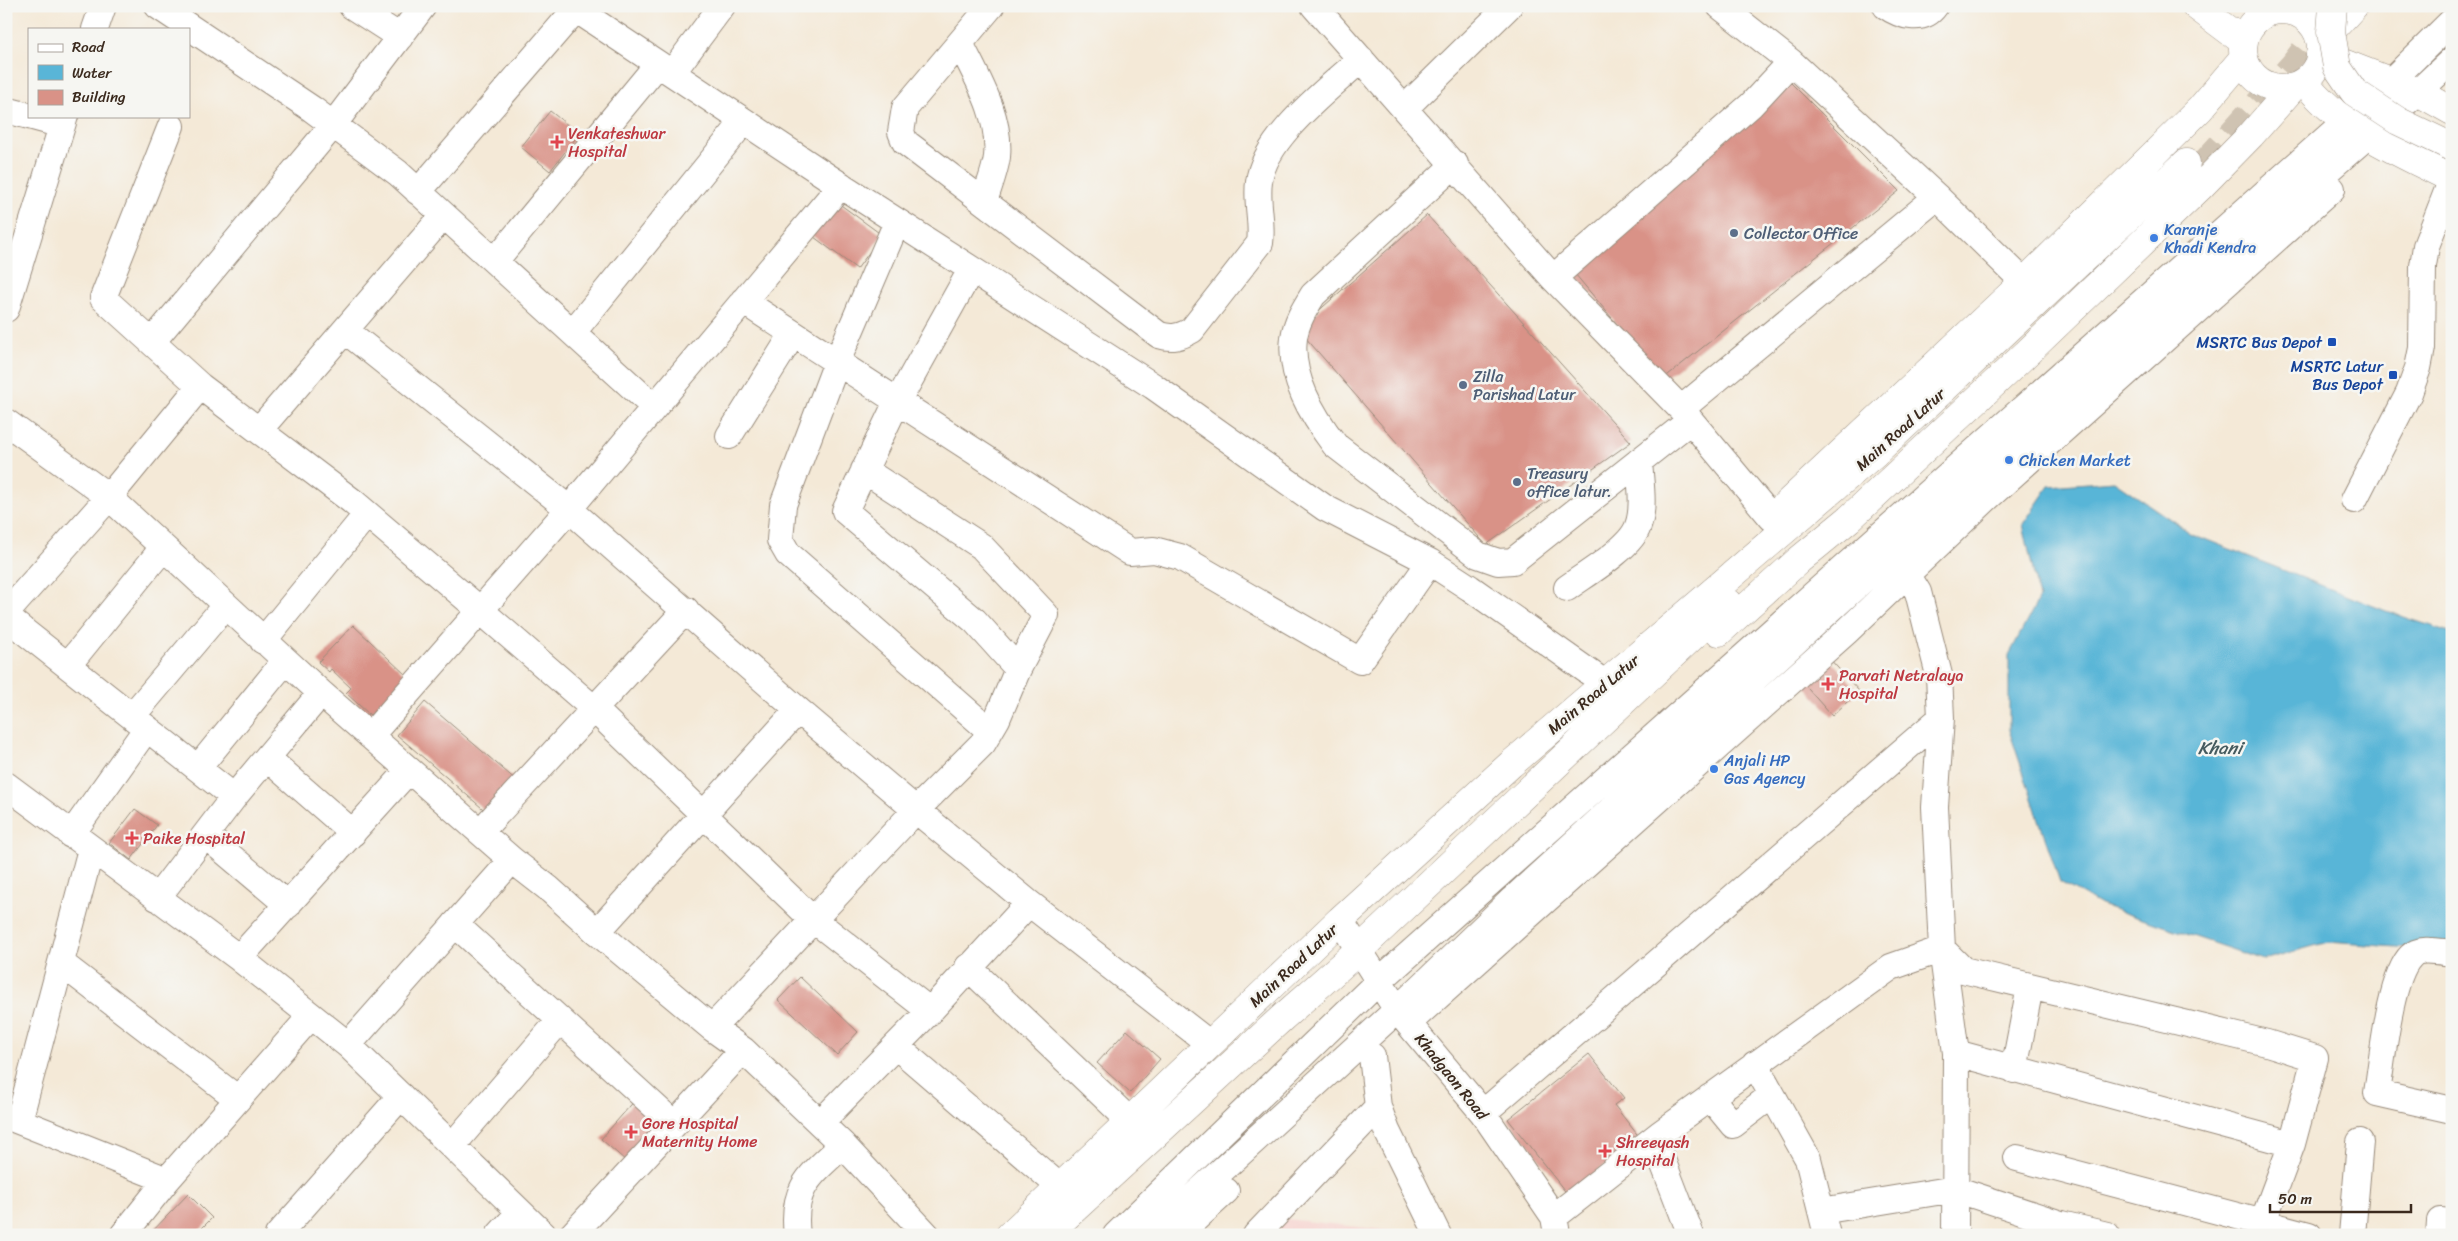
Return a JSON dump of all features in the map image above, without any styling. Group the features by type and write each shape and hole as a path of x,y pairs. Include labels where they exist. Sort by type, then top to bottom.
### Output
{"main road":[{"path":"2196,6 2244,50 2250,71 2260,81 2273,87 2299,84 2365,134 2452,179"},
{"path":"2333,6 2331,32 2337,67 2354,92 2398,121 2452,147"},
{"path":"1647,663 1702,647 1799,560 1849,519 2016,364 2200,188 2299,84 2315,70 2320,49 2354,6"},
{"path":"1647,663 1677,604 1772,518 2024,282 2200,109 2244,50 2249,28 2275,9 2304,17 2315,29 2320,49"},
{"path":"2320,49 2418,92 2452,111"},
{"name":"Main Road Latur","path":"1046,1235 1282,1018 1359,950 1647,663 1875,453 2190,170"},
{"name":"Main Road Latur","path":"1010,1235 1059,1186 1340,920 1511,764 1606,684 1647,663"}],"street":[{"path":"95,28 103,6"},
{"path":"158,6 333,124 398,173 654,408"},
{"path":"352,6 400,37"},
{"path":"152,342 333,124 423,6"},
{"path":"495,261 722,6"},
{"path":"991,6 905,108 901,132 905,142 1158,335 1168,338 1180,337 1192,330 1260,243 1258,184 1268,153 1283,132 1361,59"},
{"path":"1314,6 1554,278 1685,415 1772,518"},
{"path":"1405,108 1510,6"},
{"path":"1720,6 1791,62 1937,196 2024,282"},
{"path":"1886,6 1903,15 1917,17 1930,12 1935,6"},
{"path":"418,192 574,8 897,222 1153,386 1325,508 1430,562 1606,684"},
{"path":"1116,1235 1378,981 1893,554 2192,313 2365,134 2391,81 2452,21"},
{"path":"960,43 991,107 996,134 997,158 984,202"},
{"path":"1151,1235 1846,632 1893,554 2365,134 2418,92 2452,60"},
{"path":"1554,278 1750,104 1791,62"},
{"path":"6,110 28,116"},
{"path":"6,309 13,265 64,121 43,118"},
{"path":"573,332 744,121"},
{"path":"171,126 104,298 200,386 367,514 480,610 594,709 813,919 930,1011"},
{"path":"1455,164 1313,295 1304,308 1294,338 1295,367 1305,398 1317,422 1335,445 1478,554 1498,562 1514,560 1639,461 1685,415 1937,196"},
{"path":"2354,500 2409,392 2418,368 2422,348 2423,266 2426,246 2452,179"},
{"path":"370,736 569,509 841,185"},
{"path":"259,430 444,215"},
{"path":"897,222 837,362 783,505 780,540 788,554 990,732"},
{"path":"971,270 898,402 845,511 975,621 1018,669"},
{"path":"744,301 1130,552 1154,550 1180,556 1360,661 1430,562"},
{"path":"346,331 569,509 798,710 916,810 1029,903 1210,1044"},
{"path":"728,436 793,334"},
{"path":"200,386 109,497 6,615 234,797"},
{"path":"6,422 109,497 285,661 512,860 548,888 597,932 712,1028 743,1050 843,1145 928,1235"},
{"path":"1567,588 1629,541 1638,526 1640,509 1639,461"},
{"path":"712,1028 916,810 983,743 1046,615 981,546 864,470"},
{"path":"264,641 367,514"},
{"path":"68,665 163,548"},
{"path":"1893,554 1918,592 1939,675 1941,718 1935,807 1942,949 1956,1053 1955,1235"},
{"path":"167,1180 13,1119 61,963 81,842 139,722 225,606"},
{"path":"480,832 686,610"},
{"path":"198,768 285,661"},
{"path":"158,898 234,797 321,693"},
{"path":"597,932 798,710"},
{"path":"1483,1113 1941,718"},
{"path":"267,758 353,833"},
{"path":"239,958 409,770"},
{"path":"6,785 239,958 348,1045 544,1235"},
{"path":"205,836 288,905"},
{"path":"348,1045 512,860"},
{"path":"820,1123 930,1011 968,967 1029,903"},
{"name":"Khadgaon Road","path":"1340,920 1378,981 1403,1016 1483,1113 1556,1226"},
{"path":"455,924 673,1123"},
{"path":"1942,949 1963,970 2267,1043 2315,1058 2292,1144 2261,1229"},
{"path":"1556,1226 1654,1139 1890,967 1942,949"},
{"path":"2452,953 2419,951 2411,955 2397,979 2377,1093 2452,1110"},
{"path":"61,963 238,1099"},
{"path":"968,967 1129,1120"},
{"path":"2014,1070 2030,987"},
{"path":"123,1235 167,1180 311,1016"},
{"path":"1178,1235 1372,1056 1403,1016"},
{"path":"452,1146 560,1020"},
{"path":"896,1046 1059,1186"},
{"path":"572,1235 673,1123 743,1050"},
{"path":"1956,1053 2292,1144"},
{"path":"1372,1056 1378,1107 1387,1131 1438,1235"},
{"path":"1755,1064 1808,1159 1824,1223 1955,1189 2062,1229 2107,1235"},
{"path":"1710,1098 1733,1125 1772,1095"},
{"path":"278,1235 401,1096"},
{"path":"1256,1235 1378,1107"},
{"path":"1654,1139 1691,1235"},
{"path":"2352,1235 2360,1142"},
{"path":"798,1235 795,1216 800,1192 813,1174 843,1145"},
{"path":"2017,1158 2261,1229 2310,1235"},
{"path":"499,1235 520,1212"},
{"path":"2439,1235 2440,1221 2452,1222"}],"shaded area":[{"path":"1287,1219 1419,1234 1419,1235 1272,1235"}],"water":[{"name":"Khani","path":"2114,481 2192,534 2386,611 2452,633 2452,951 2328,942 2263,960 2101,905 2060,882 2009,730 2009,655 2039,598 2023,524 2049,486"}],"building":[{"name":"Collector Office","path":"1789,81 1899,191 1663,379 1575,274"},
{"path":"550,111 579,134 550,171 521,147"},
{"path":"834,200 882,235 857,269 810,234"},
{"name":"Zilla Parishad Latur","path":"1427,215 1631,442 1486,545 1298,329"},
{"path":"353,625 407,676 370,715 346,693 351,688 331,669 329,672 318,662"},
{"path":"1827,656 1859,691 1832,716 1800,680"},
{"path":"425,702 517,781 489,814 397,735"},
{"path":"135,809 157,825 131,860 109,843"},
{"path":"800,977 858,1032 837,1055 778,1000"},
{"path":"1127,1030 1160,1059 1130,1093 1097,1063"},
{"path":"1589,1054 1624,1098 1614,1105 1640,1138 1568,1195 1508,1119"},
{"path":"637,1098 661,1120 626,1161 601,1139"},
{"path":"188,1194 212,1218 195,1235 149,1235"}],"tunnel":[{"path":"2202,167 2294,65 2330,17"}],"place":[{"name":"Venkateshwar Hospital","path":"557,142"},
{"name":"Collector Office","path":"1734,233"},
{"name":"Karanje Khadi Kendra","path":"2154,238"},
{"name":"MSRTC Bus Depot","path":"2332,342"},
{"name":"MSRTC Latur Bus Depot","path":"2393,375"},
{"name":"Zilla Parishad Latur","path":"1463,385"},
{"name":"Chicken Market","path":"2009,460"},
{"name":"Treasury office latur.","path":"1517,482"},
{"name":"Parvati Netralaya Hospital","path":"1828,684"},
{"name":"Anjali HP Gas Agency","path":"1714,769"},
{"name":"Paike Hospital","path":"132,838"},
{"name":"Gore Hospital Maternity Home","path":"631,1132"},
{"name":"Shreeyash Hospital","path":"1605,1151"}]}
